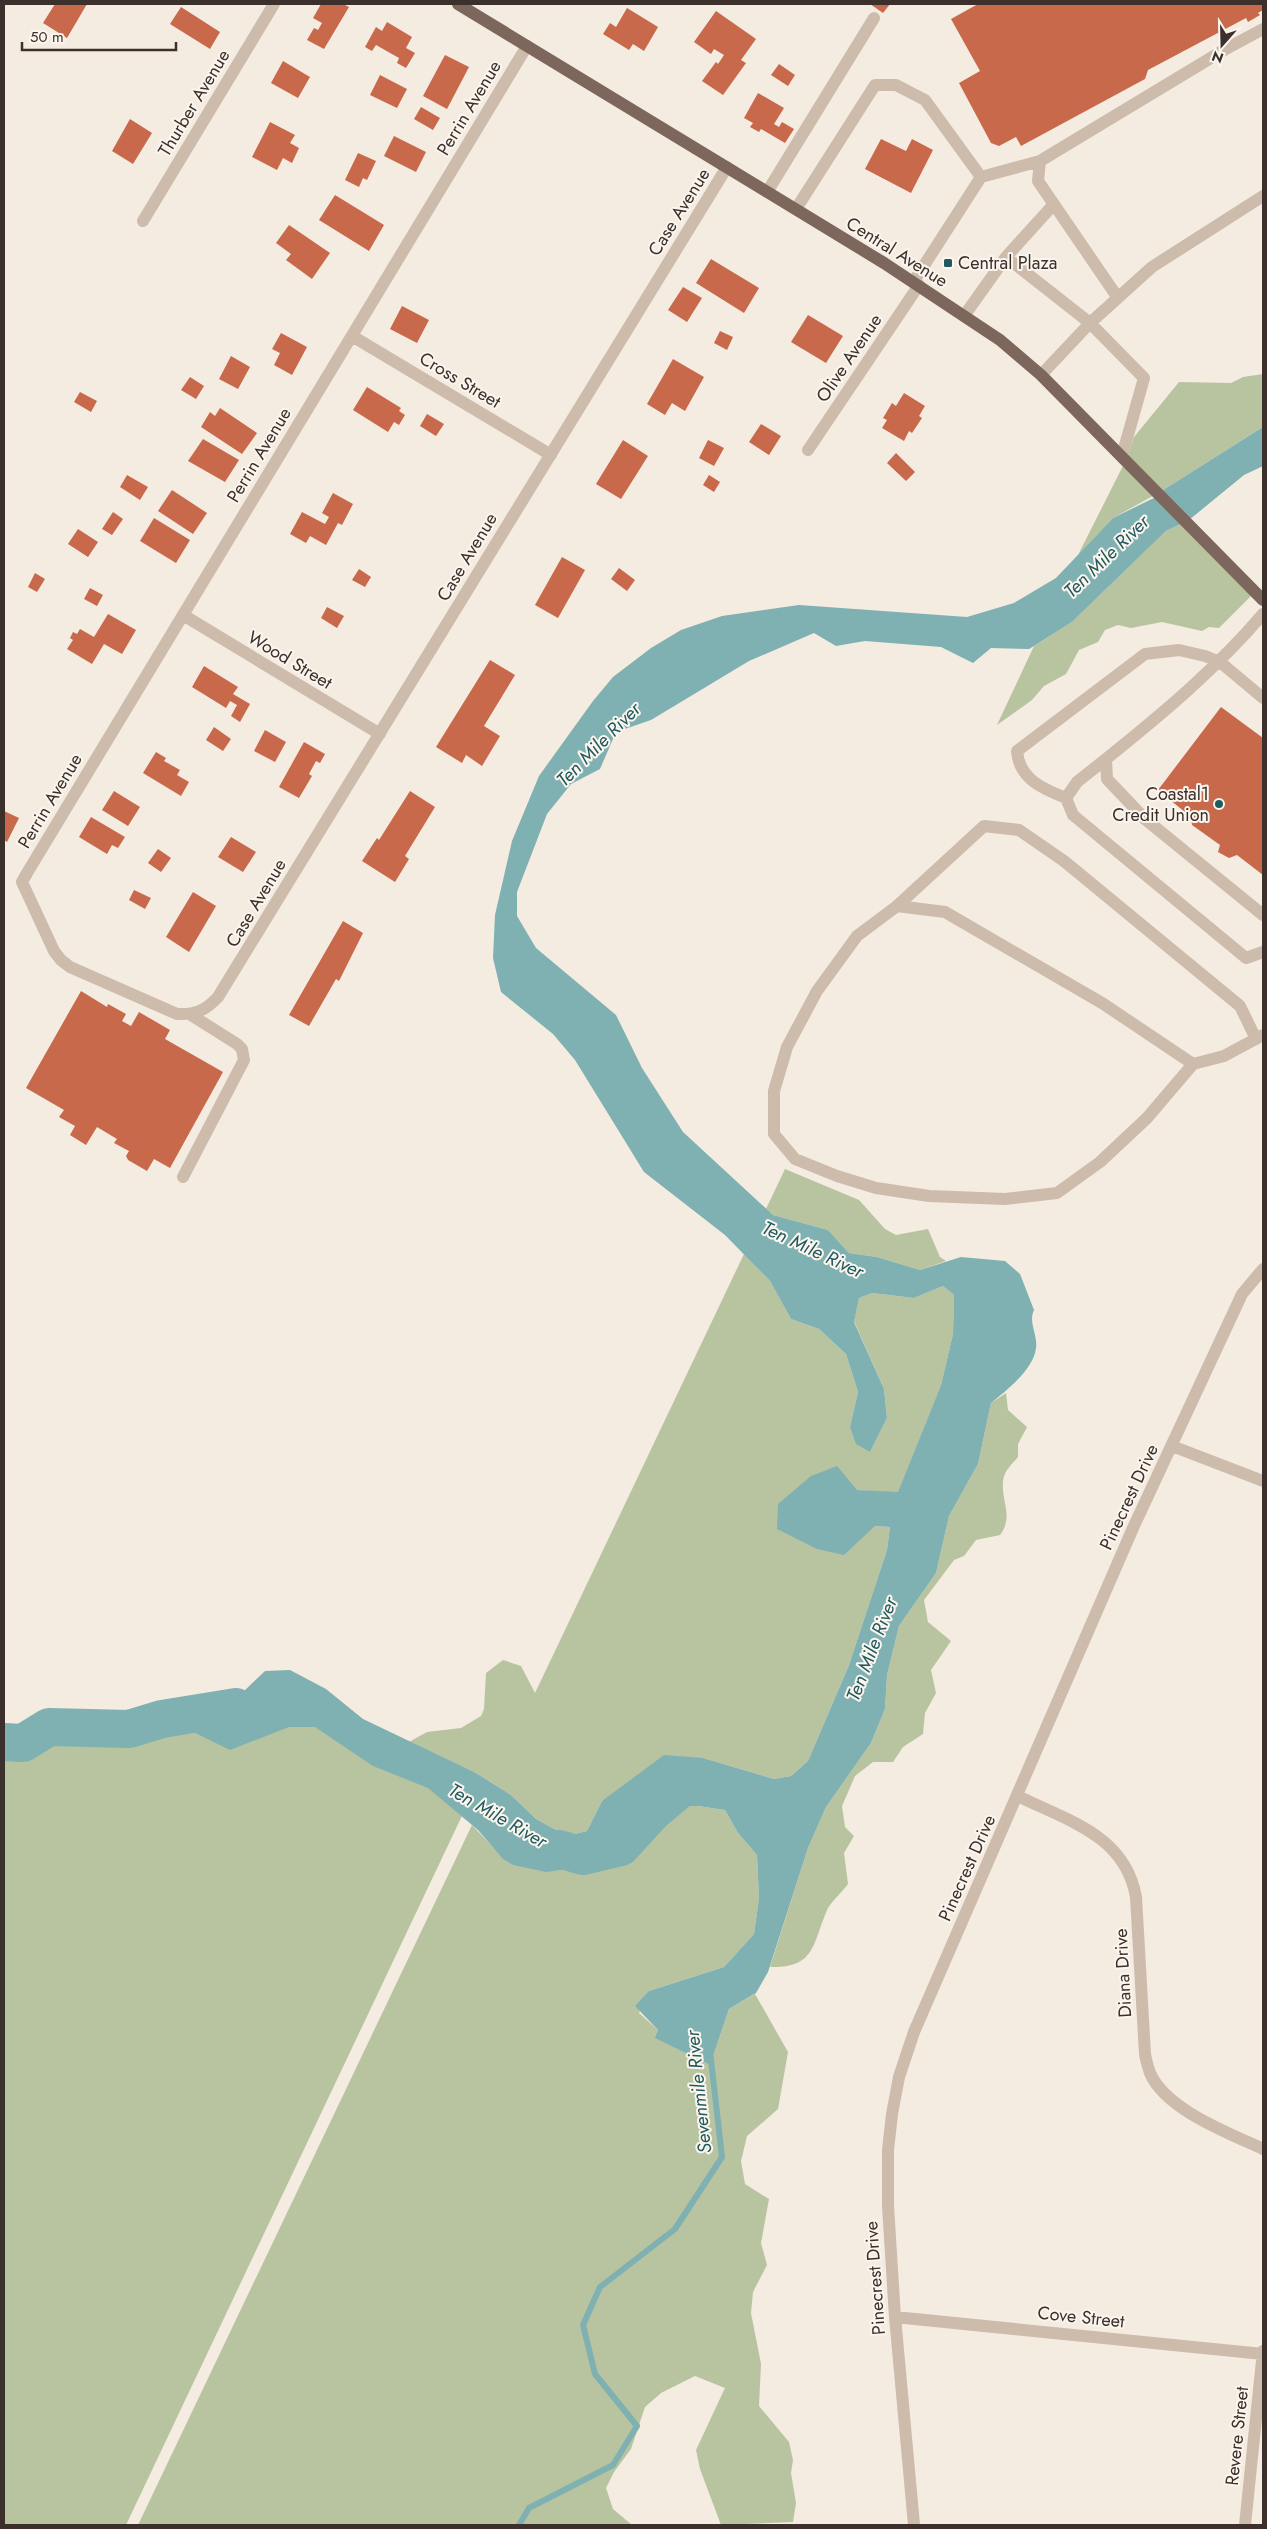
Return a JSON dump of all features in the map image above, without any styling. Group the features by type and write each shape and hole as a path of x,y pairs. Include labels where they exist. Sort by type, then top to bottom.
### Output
{"main road":[{"name":"Central Avenue","path":"458,4 916,283 1000,340 1041,376 1122,456 1263,600"}],"street":[{"name":"Thurber Avenue","path":"142,221 274,4"},
{"path":"767,192 874,18"},
{"path":"796,209 875,85 896,85 925,100 981,177 1040,161 1263,29"},
{"name":"Perrin Avenue","path":"191,1014 177,1014 70,967 60,960 22,882 527,46"},
{"path":"1040,161 1038,181 1118,298"},
{"name":"Case Avenue","path":"191,1014 208,1008 218,997 727,168"},
{"name":"Olive Avenue","path":"808,450 916,283 981,177"},
{"path":"1041,376 1090,323 1152,267 1263,196"},
{"path":"964,316 1006,257 1054,204"},
{"path":"1006,257 1090,323 1144,378 1122,456"},
{"name":"Cross Street","path":"352,336 551,455"},
{"path":"1066,798 1077,782 1166,711 1220,662 1263,614"},
{"name":"Wood Street","path":"183,616 380,734"},
{"path":"1263,698 1220,662 1179,650 1145,654 1017,751 1018,765 1041,789 1066,798 1073,815 1246,958 1263,952"},
{"path":"1106,759 1107,779 1145,819 1263,915"},
{"path":"984,826 1019,830 1064,861 1220,988 1240,1006 1260,1037 1224,1056 1193,1064 1147,1118 1100,1162 1057,1193 1005,1199 929,1196 876,1188 837,1176 794,1159 774,1134 774,1091 787,1047 817,992 857,936 897,906 984,826"},
{"path":"897,906 945,912 1102,1003 1193,1064"},
{"path":"183,1177 244,1060 244,1053 237,1044 191,1014"},
{"name":"Pinecrest Drive","path":"914,2525 895,2317 888,2206 888,2150 899,2077 914,2032 1133,1528 1242,1294 1263,1269"},
{"path":"1172,1446 1263,1481"},
{"name":"Diana Drive","path":"1018,1796 1087,1830 1108,1844 1123,1859 1133,1880 1136,1897 1145,2054 1151,2074 1162,2090 1175,2102 1204,2121 1263,2149"},
{"name":"Cove Street","path":"895,2317 1263,2353"},
{"name":"Revere Street","path":"1245,2525 1263,2353"}],"green space":[{"path":"1263,374 1263,427 1160,492 1113,518 1078,555 1127,458 1134,437 1179,382 1231,383 1243,377"},
{"path":"1189,520 1256,591 1219,628 1209,627 1202,631 1162,622 1131,628 1118,625 1105,630 1098,642 1079,650 1066,674 1044,686 1032,700 997,725 1034,646 1072,622 1166,531"},
{"path":"785,1169 859,1200 885,1229 896,1235 928,1229 940,1257 946,1261 920,1270 877,1257 849,1253 828,1230 773,1215 766,1209"},
{"path":"744,1254 770,1281 791,1319 819,1329 846,1354 858,1392 850,1427 870,1452 887,1418 884,1389 854,1321 859,1298 872,1293 914,1298 943,1286 954,1295 953,1334 941,1385 898,1493 857,1490 875,1526 890,1527 887,1550 849,1665 808,1761 791,1776 774,1779 703,1758 602,1801 587,1831 567,1836 536,1819 511,1795 476,1773 409,1742 427,1732 461,1728 481,1716 484,1709 486,1673 503,1660 521,1666 535,1693"},
{"path":"1006,1393 1008,1410 1027,1427 1018,1444 1018,1457 1005,1474 1003,1481 1007,1515 1004,1528 1000,1535 976,1540 964,1556 954,1560 924,1600 928,1622 951,1641 931,1670 936,1693 925,1713 923,1734 903,1747 893,1762 873,1762 855,1776 842,1806 845,1827 854,1836 844,1853 848,1884 828,1908 811,1951 805,1958 797,1963 770,1967 808,1848 826,1807 871,1743 885,1709 887,1675 899,1626 936,1573 949,1516 978,1464 991,1403"},
{"path":"270,1704 469,1801 126,2525 4,2525 4,1742 23,1743 49,1727 129,1729 162,1719 215,1709"},
{"path":"677,1806 698,1806 725,1810 738,1833 757,1855 759,1898 754,1934 724,1967 649,1991 639,2013 658,2030 656,2038 710,2065 729,2009 755,1994 788,2052 778,2109 747,2136 741,2161 745,2184 769,2199 761,2243 767,2265 753,2292 751,2313 761,2364 759,2406 789,2442 793,2460 791,2473 796,2503 793,2522 721,2525 700,2469 696,2450 725,2388 695,2376 661,2393 645,2407 631,2449 614,2472 606,2488 613,2509 632,2525 138,2525 472,1825 504,1859 513,1865 589,1866 646,1822"}],"water":[{"path":"1263,427 1263,466 1244,475 1189,520 1166,531 1072,622 1029,649 991,648 973,663 941,647 865,641 836,646 814,633 749,661 651,720 616,732 600,769 571,784 547,814 517,892 517,916 536,948 616,1015 642,1068 683,1132 773,1215 828,1230 849,1253 877,1257 920,1270 961,1257 1005,1261 1020,1274 1034,1310 1032,1319 1036,1348 1034,1356 1018,1379 991,1403 978,1464 949,1516 936,1573 899,1626 887,1675 885,1709 871,1743 826,1807 808,1848 768,1972 756,1993 729,2009 710,2065 655,2038 658,2030 635,2006 649,1991 724,1967 754,1934 759,1898 757,1855 738,1833 725,1810 698,1806 677,1806 646,1822 589,1866 546,1872 513,1865 503,1859 478,1830 428,1788 373,1766 315,1727 289,1727 230,1750 185,1728 186,1715 203,1694 242,1693 265,1671 290,1670 326,1689 363,1719 476,1773 511,1795 536,1819 567,1836 587,1831 602,1801 664,1755 703,1758 774,1779 791,1776 808,1761 849,1665 887,1550 890,1527 875,1526 844,1555 817,1549 777,1529 778,1504 811,1476 837,1466 857,1490 898,1492 941,1385 953,1334 954,1295 943,1286 914,1298 872,1293 859,1298 854,1322 884,1389 887,1418 870,1452 856,1444 850,1427 858,1392 846,1354 819,1329 791,1319 770,1281 725,1235 644,1172 575,1060 553,1034 501,992 493,958 495,915 512,841 539,776 593,701 613,677 651,648 681,630 722,616 799,605 967,617 1014,603 1056,578 1113,518 1158,496 1160,492"}],"building":[{"path":"55,4 87,4 67,38 43,23"},
{"path":"321,4 343,4 349,7 324,49 307,40 314,28 318,30 322,23 313,18"},
{"path":"870,4 890,4 883,13"},
{"path":"978,4 1263,4 1263,10 1258,13 1260,15 1248,22 1246,18 1148,70 1145,79 1021,146 1016,137 999,146 991,143 959,83 980,71 951,19"},
{"path":"181,7 220,32 210,49 170,24"},
{"path":"627,8 658,27 644,51 633,44 629,50 603,34 610,23 616,27"},
{"path":"716,11 756,39 741,60 746,63 723,95 702,81 716,62 718,64 724,55 714,49 711,54 694,42"},
{"path":"387,22 412,37 406,48 415,53 406,68 397,63 399,58 376,45 372,51 365,47 376,27 382,31"},
{"path":"445,55 469,67 447,109 423,96"},
{"path":"283,61 310,77 298,98 271,83"},
{"path":"779,64 795,75 788,86 771,75"},
{"path":"380,75 407,89 397,108 370,95"},
{"path":"758,93 784,108 774,124 779,127 782,122 794,129 785,143 761,129 759,132 750,127 753,123 744,118"},
{"path":"421,107 440,118 433,130 414,119"},
{"path":"130,119 152,133 133,164 112,151"},
{"path":"270,122 295,135 290,143 299,148 292,163 283,158 277,170 252,157"},
{"path":"394,136 426,152 416,172 384,156"},
{"path":"881,139 906,151 912,139 933,150 911,193 865,169"},
{"path":"358,153 376,161 367,180 363,178 359,187 345,180"},
{"path":"335,195 384,225 369,251 319,220"},
{"path":"289,225 330,253 312,279 286,260 291,254 276,243"},
{"path":"711,259 759,288 744,313 696,283"},
{"path":"683,287 702,298 687,322 668,310"},
{"path":"402,306 429,320 417,343 390,329"},
{"path":"808,315 843,336 826,363 791,342"},
{"path":"720,331 733,337 727,350 714,343"},
{"path":"281,333 307,347 292,375 274,365 280,353 272,349"},
{"path":"231,356 250,367 238,389 219,379"},
{"path":"673,359 704,377 685,411 672,403 665,415 647,404"},
{"path":"190,377 204,386 196,399 181,390"},
{"path":"367,387 401,408 399,411 405,415 399,425 394,422 388,432 353,410"},
{"path":"80,392 97,401 91,412 74,402"},
{"path":"904,393 925,406 919,416 922,418 912,433 909,431 904,441 882,428 887,420 883,418 892,403 896,406"},
{"path":"220,408 257,433 242,454 201,427 210,412 215,416"},
{"path":"427,414 444,424 436,436 420,426"},
{"path":"761,424 781,436 769,455 749,442"},
{"path":"203,439 239,460 225,482 188,461"},
{"path":"623,440 648,456 621,499 596,484"},
{"path":"708,440 724,448 714,466 699,458"},
{"path":"896,453 915,472 906,481 887,463"},
{"path":"127,475 148,487 140,500 120,487"},
{"path":"709,475 720,482 714,492 703,485"},
{"path":"172,490 207,513 193,534 158,511"},
{"path":"333,493 353,504 342,525 338,523 326,545 310,536 306,543 290,534 302,512 325,524 329,517 322,513"},
{"path":"113,512 123,519 112,535 102,529"},
{"path":"154,518 190,540 176,563 140,541"},
{"path":"78,529 98,542 88,557 68,544"},
{"path":"562,557 585,570 558,618 535,605"},
{"path":"619,568 635,580 627,591 611,579"},
{"path":"359,569 371,577 365,587 352,580"},
{"path":"35,573 45,579 37,592 28,587"},
{"path":"90,588 103,595 97,606 84,599"},
{"path":"327,607 344,616 337,628 321,618"},
{"path":"108,614 136,630 122,654 104,644 92,664 67,649 73,640 70,638 73,632 77,634 80,629 94,637"},
{"path":"490,660 515,675 484,726 500,736 482,766 466,755 462,763 436,747"},
{"path":"204,666 238,687 233,694 250,704 240,722 231,716 237,705 230,701 226,708 192,687"},
{"name":"Coastal1 Credit Union","path":"1221,707 1263,738 1263,875 1237,855 1229,858 1218,852 1220,845 1192,825 1191,817 1158,790"},
{"path":"214,727 231,739 223,751 206,740"},
{"path":"265,730 286,742 275,762 254,751"},
{"path":"304,742 325,754 320,763 316,761 309,774 312,776 299,798 279,787"},
{"path":"156,752 166,758 164,761 180,770 177,775 189,782 181,796 143,773"},
{"path":"114,791 140,807 128,826 102,810"},
{"path":"410,791 435,807 405,856 409,859 395,882 362,861 377,838 379,840"},
{"path":"4,811 19,818 7,842 4,840"},
{"path":"91,817 125,837 118,848 112,845 107,854 79,837"},
{"path":"231,837 256,852 243,872 218,857"},
{"path":"158,849 171,858 161,872 148,863"},
{"path":"134,890 151,898 145,909 129,900"},
{"path":"193,892 216,906 189,952 166,937"},
{"path":"343,921 363,933 339,981 336,979 309,1026 289,1015"},
{"path":"81,991 107,1007 108,1004 126,1014 122,1021 131,1026 139,1012 170,1030 165,1039 223,1072 170,1168 154,1159 147,1171 128,1160 126,1156 129,1151 114,1143 117,1139 97,1127 86,1145 70,1135 75,1126 59,1117 64,1110 26,1088"}],"waterway":[{"name":"Ten Mile River","path":"4,1742 23,1743 49,1727 129,1729 162,1719 236,1707"},
{"name":"Ten Mile River","path":"559,1849 583,1856 621,1847 653,1812 677,1792"},
{"name":"Sevenmile River","path":"519,2525 529,2508 613,2465 637,2426 595,2374 583,2325 600,2287 675,2229 722,2157 710,2051"}],"place":[{"name":"Central Plaza","path":"948,263"},
{"name":"Coastal1 Credit Union","path":"1219,804"}]}
